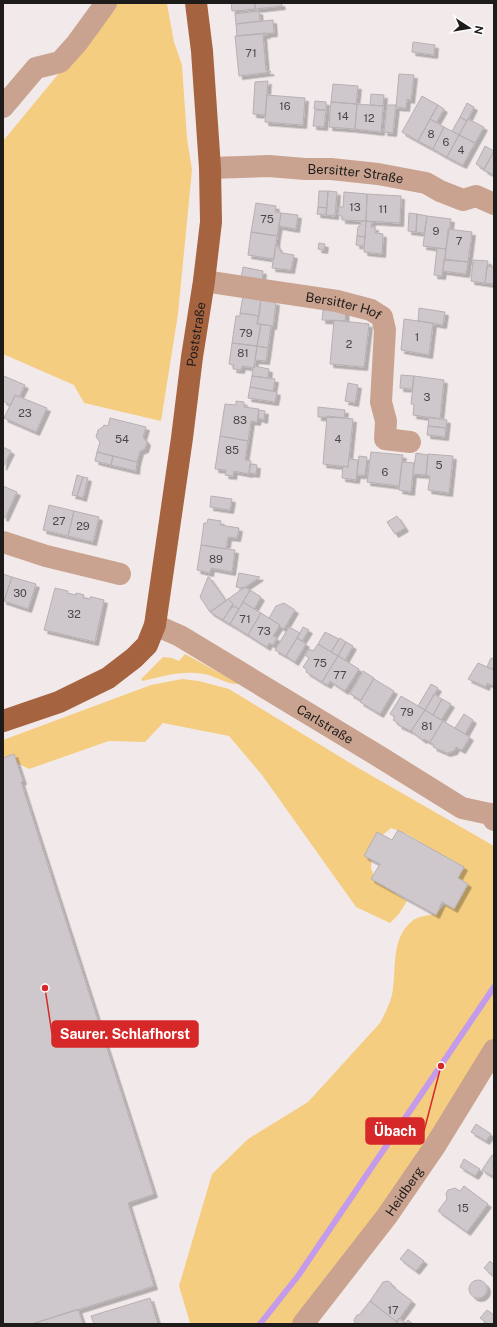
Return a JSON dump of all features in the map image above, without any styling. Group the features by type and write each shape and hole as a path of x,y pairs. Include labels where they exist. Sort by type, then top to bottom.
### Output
{"main road":[{"name":"Poststraße","path":"3,721 59,702 108,678 134,658 147,645 155,625 211,222 210,168 202,51 196,3"}],"street":[{"path":"3,107 36,68 60,62 77,43 106,3"},
{"name":"Bersitter Straße","path":"210,168 268,166 305,169 331,169 378,174 426,183 440,191 463,200 476,196 494,204"},
{"name":"Bersitter Hof","path":"204,280 337,301 371,310 382,317 385,330 381,402 386,421 385,439 410,442"},
{"path":"3,542 46,556 120,574"},
{"name":"Carlstraße","path":"155,625 180,636 462,808 493,813"},
{"name":"Heidberg","path":"303,1324 387,1216 435,1146 494,1050"}],"shaded area":[{"path":"117,3 167,4 174,42 182,65 187,138 192,170 178,314 161,421 84,403 74,385 3,354 3,141"},
{"path":"185,654 238,683 229,683 208,675 196,673 173,674 143,681 141,679 163,657 172,658 179,661"},
{"path":"182,679 199,681 229,689 360,769 494,846 494,1041 424,1150 294,1324 188,1324 190,1323 179,1286 212,1174 248,1139 308,1102 380,1023 392,995 397,947 404,929 413,920 419,917 436,913 448,902 428,847 407,834 391,828 379,838 372,852 371,869 378,882 407,901 399,914 390,923 356,907 262,775 229,736 163,723 145,742 109,741 29,769 3,756 3,740 151,685"}],"building":[{"path":"231,3 255,3 255,9 232,11"},
{"path":"255,3 281,3 282,6 255,9"},
{"path":"259,11 260,21 236,24 235,14"},
{"path":"273,20 274,33 237,36 236,24"},
{"path":"266,33 267,35 263,35 266,71 271,72 239,76 235,36"},
{"path":"413,42 435,45 434,55 412,52"},
{"path":"399,74 414,75 411,100 407,99 406,108 396,107"},
{"path":"268,81 265,115 253,114 255,82"},
{"path":"333,84 358,86 356,104 331,102"},
{"path":"371,94 384,95 383,106 370,105"},
{"path":"267,95 305,98 303,125 265,122"},
{"path":"422,96 438,105 418,141 402,132"},
{"path":"315,101 326,102 326,110 314,109"},
{"path":"331,102 357,104 355,129 329,127"},
{"path":"467,103 474,107 467,121 460,117"},
{"path":"357,104 383,106 381,132 355,129"},
{"path":"387,105 396,105 393,133 384,132"},
{"path":"438,105 444,109 436,123 430,119"},
{"path":"315,110 326,110 324,127 313,126"},
{"path":"460,117 467,121 459,135 452,131"},
{"path":"430,119 444,127 433,149 418,141"},
{"path":"468,119 484,127 475,143 459,135"},
{"path":"444,127 459,135 447,157 433,149"},
{"path":"459,135 475,143 463,165 447,157"},
{"path":"485,146 494,151 484,169 476,164"},
{"path":"494,151 494,175 484,170"},
{"path":"319,191 328,191 327,208 318,207"},
{"path":"328,191 337,192 335,216 326,215"},
{"path":"344,192 367,194 366,221 342,220 342,216 338,215 339,207 343,207"},
{"path":"367,194 401,196 400,223 366,221"},
{"path":"256,203 276,206 275,212 281,213 277,236 251,232"},
{"path":"318,207 327,208 326,215 317,214"},
{"path":"281,213 298,215 296,229 279,226"},
{"path":"409,213 417,214 416,232 408,231"},
{"path":"417,214 427,216 424,233 416,232"},
{"path":"427,216 451,219 446,249 423,246"},
{"path":"361,221 366,221 365,237 357,236 358,227 361,224"},
{"path":"366,221 372,222 371,227 375,227 375,233 383,234 382,254 364,252"},
{"path":"448,229 472,232 468,262 445,260"},
{"path":"251,232 277,236 274,259 248,255"},
{"path":"357,236 365,237 364,246 356,245"},
{"path":"319,243 325,244 324,250 318,249"},
{"path":"276,244 282,253 294,255 291,270 272,268"},
{"path":"437,248 446,249 442,276 434,275"},
{"path":"444,259 468,262 466,274 443,271"},
{"path":"473,260 488,261 485,283 471,281"},
{"path":"487,266 494,267 494,284 485,283"},
{"path":"243,267 263,271 262,281 241,278"},
{"path":"243,296 261,299 259,316 240,313"},
{"path":"261,299 276,302 273,326 257,324"},
{"path":"419,308 445,312 443,325 418,321"},
{"path":"346,309 345,321 322,320 323,310"},
{"path":"240,313 259,316 257,324 261,324 257,346 232,343 236,316 240,316"},
{"path":"404,319 433,323 429,355 401,350"},
{"path":"334,320 369,324 364,367 330,364"},
{"path":"261,324 271,326 268,348 257,346"},
{"path":"232,343 257,346 254,368 242,366 241,370 233,369 234,365 229,364"},
{"path":"257,346 268,348 266,361 255,360"},
{"path":"254,366 269,369 268,378 252,376"},
{"path":"401,375 414,376 412,389 400,388"},
{"path":"4,376 25,385 19,397 15,395 11,405 3,401"},
{"path":"252,376 275,379 273,391 250,387"},
{"path":"414,376 444,380 440,419 413,415 414,404 411,404"},
{"path":"348,383 358,385 355,403 345,401"},
{"path":"250,387 277,392 275,402 248,398"},
{"path":"15,395 47,408 36,432 4,418"},
{"path":"236,401 244,402 244,407 259,409 257,422 251,421 248,441 220,436 225,404 236,405"},
{"path":"318,407 345,410 344,418 318,417"},
{"path":"259,410 265,411 264,420 258,418"},
{"path":"327,416 353,419 348,467 323,464"},
{"path":"429,417 447,420 446,428 428,426"},
{"path":"110,418 146,427 143,437 147,442 145,449 140,451 137,462 97,452 100,442 96,437 98,430 104,425 108,426"},
{"path":"428,426 446,428 445,437 427,435"},
{"path":"220,436 248,441 245,460 251,461 249,474 234,471 233,476 225,475 226,470 215,469"},
{"path":"3,447 11,451 3,467"},
{"path":"97,452 113,456 111,465 95,461"},
{"path":"371,452 403,455 399,486 367,482"},
{"path":"416,453 428,455 426,475 413,474"},
{"path":"428,454 453,456 449,493 428,490 430,476 426,475"},
{"path":"113,456 137,462 136,471 111,465"},
{"path":"359,456 367,457 365,475 357,475"},
{"path":"349,459 358,460 356,480 342,478 343,466 348,467"},
{"path":"402,462 414,463 411,492 399,490"},
{"path":"250,464 257,465 256,474 249,473"},
{"path":"77,475 83,477 77,496 72,495"},
{"path":"83,477 88,478 83,498 77,496"},
{"path":"3,486 17,492 5,518 3,517"},
{"path":"211,496 232,499 230,510 210,507"},
{"path":"49,505 74,511 68,536 43,530"},
{"path":"74,511 99,517 93,542 68,536"},
{"path":"397,516 405,528 395,534 387,522"},
{"path":"208,519 221,521 220,525 239,528 237,538 228,537 226,549 201,545 204,523 207,523"},
{"path":"201,545 235,550 232,572 211,568 210,573 197,570"},
{"path":"239,573 260,577 244,588 236,587"},
{"path":"3,574 12,577 4,601 3,601"},
{"path":"12,577 36,584 28,609 4,601"},
{"path":"208,577 226,601 210,612 200,597"},
{"path":"245,587 250,590 239,609 234,606 230,609 233,604 228,599"},
{"path":"55,588 68,591 67,593 84,595 83,598 90,599 90,597 92,597 104,600 95,642 44,630"},
{"path":"250,590 261,597 254,609 243,602"},
{"path":"228,599 233,604 223,620 210,612"},
{"path":"243,602 261,613 248,635 230,624"},
{"path":"284,603 295,610 284,629 269,618 276,606"},
{"path":"234,606 239,609 230,624 223,620 230,609"},
{"path":"261,613 280,625 273,636 277,638 273,645 269,643 267,647 248,635"},
{"path":"289,627 300,633 286,656 275,650"},
{"path":"303,627 309,630 302,641 297,638"},
{"path":"325,632 339,639 331,652 318,644"},
{"path":"297,638 306,644 295,662 286,656"},
{"path":"340,638 346,642 338,656 331,652"},
{"path":"346,642 353,646 345,660 338,656"},
{"path":"318,644 338,656 322,682 306,672 307,670 303,667 309,658 305,655 309,649 313,651"},
{"path":"338,656 359,669 345,691 330,681 328,685 322,682"},
{"path":"491,658 494,659 494,670 487,667"},
{"path":"478,663 494,670 494,686 487,683 486,687 468,679"},
{"path":"363,671 374,678 361,700 350,694"},
{"path":"374,679 394,691 380,714 360,702"},
{"path":"431,684 438,688 425,710 418,706"},
{"path":"434,694 442,699 433,715 425,710"},
{"path":"401,696 425,710 411,731 398,725 399,724 393,720 395,717 390,714"},
{"path":"442,699 451,704 441,720 433,715"},
{"path":"425,710 443,721 430,742 424,739 423,740 411,731"},
{"path":"464,714 473,720 465,734 455,728"},
{"path":"443,721 470,737 462,750 456,747 454,751 447,753 433,747 434,745 430,742"},
{"path":"14,754 23,781 21,782 154,1194 128,1203 154,1286 32,1324 3,1324 3,758"},
{"path":"398,830 464,867 458,878 468,884 454,909 442,902 436,915 371,879 380,864 364,856 377,832 392,840"},
{"path":"476,1124 491,1134 486,1141 471,1132"},
{"path":"492,1155 494,1156 494,1177 482,1170"},
{"path":"464,1159 480,1169 475,1176 460,1167"},
{"path":"464,1186 488,1204 467,1232 438,1211 447,1199 446,1194 448,1190 455,1188 460,1191"},
{"path":"408,1249 424,1261 416,1271 400,1259"},
{"path":"490,1261 494,1265 494,1277 484,1268"},
{"path":"478,1280 484,1283 487,1289 484,1295 478,1298 472,1295 469,1289 472,1283"},
{"path":"388,1281 392,1284 392,1286 412,1301 397,1322 370,1301 383,1282"},
{"path":"150,1298 158,1324 94,1324 91,1316"},
{"path":"370,1301 397,1322 395,1324 355,1324 354,1320 357,1315 359,1315"},
{"path":"78,1309 83,1324 32,1324"},
{"path":"487,1310 494,1315 494,1324 488,1324 480,1318"},
{"path":"399,1318 405,1323 408,1320 413,1324 399,1324 397,1322"}],"waterway":[{"path":"260,1324 298,1276 494,987"}],"place":[{"name":"Saurer. Schlafhorst","path":"45,988"},
{"name":"Übach","path":"441,1066"}]}
